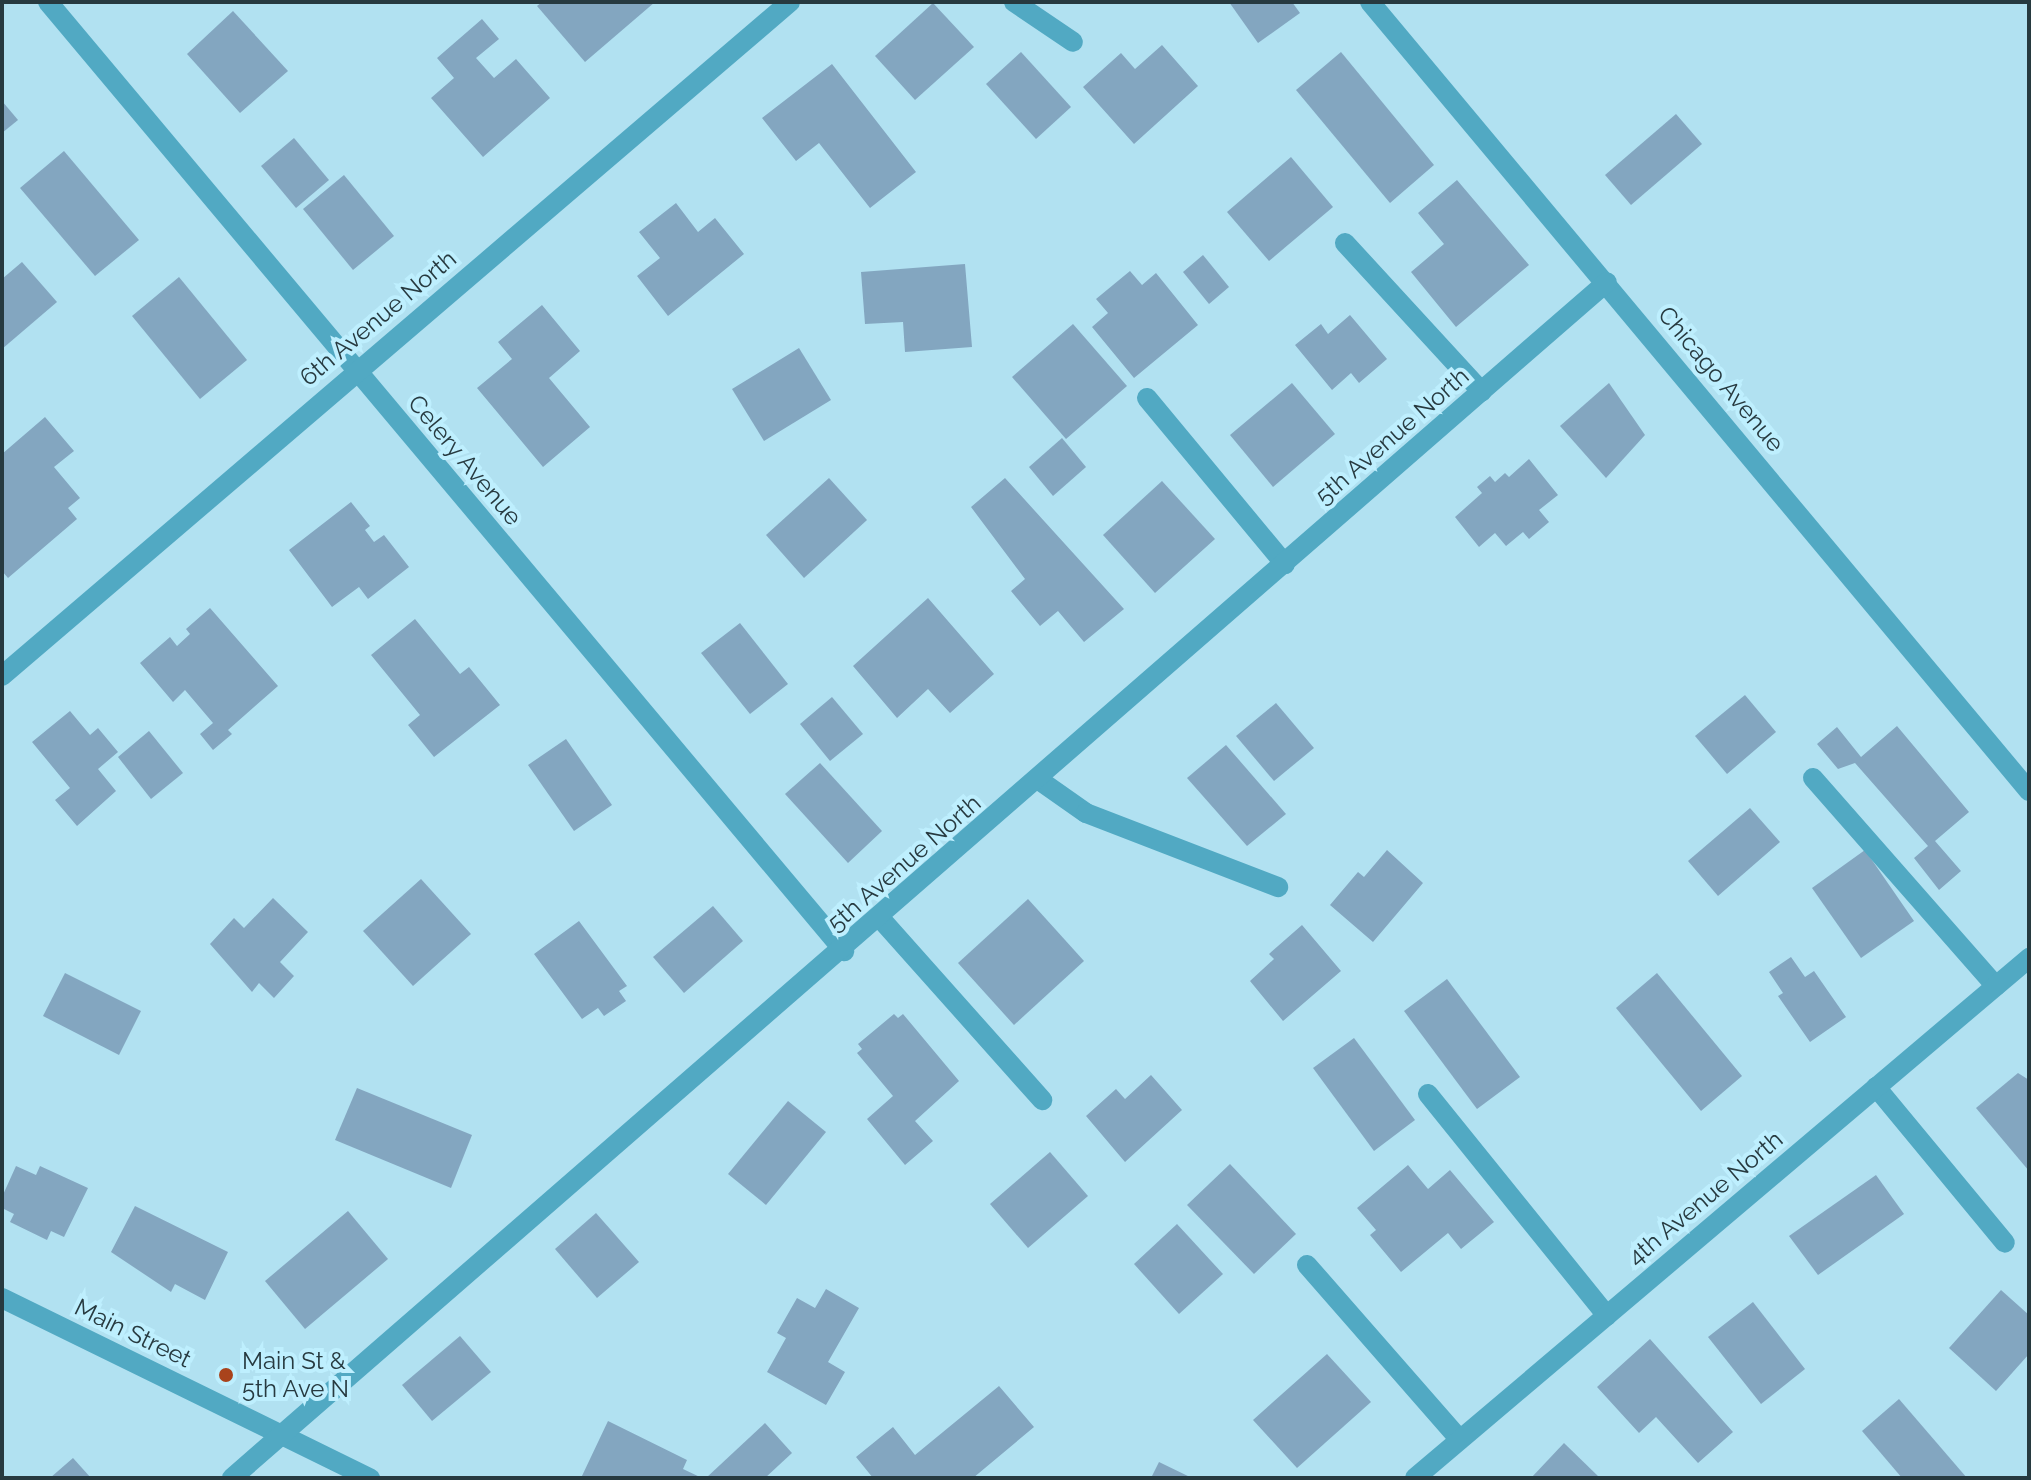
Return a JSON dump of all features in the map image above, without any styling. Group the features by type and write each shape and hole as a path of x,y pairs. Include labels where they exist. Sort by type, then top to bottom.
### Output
{"street":[{"name":"Celery Avenue","path":"48,2 844,951"},
{"name":"6th Avenue North","path":"2,676 790,2"},
{"path":"1014,2 1073,42"},
{"name":"Chicago Avenue","path":"1370,2 1607,282 2029,791"},
{"path":"1345,243 1482,392"},
{"name":"5th Avenue North","path":"232,1478 844,951 1607,282"},
{"path":"1147,398 1285,564"},
{"path":"1813,778 1996,986"},
{"path":"1039,780 1086,813 1278,887"},
{"path":"880,918 1042,1100"},
{"name":"4th Avenue North","path":"1415,1478 2029,958"},
{"path":"1876,1087 2005,1243"},
{"path":"1428,1094 1607,1316"},
{"path":"1307,1265 1460,1440"},
{"name":"Main Street","path":"2,1298 370,1478"}],"building":[{"path":"542,2 655,2 585,62 537,6"},
{"path":"1229,2 1292,2 1300,13 1258,43"},
{"path":"933,3 974,47 915,100 875,56"},
{"path":"233,11 288,71 240,113 187,54"},
{"path":"482,19 499,39 476,58 494,78 516,59 550,98 483,157 431,98 454,78 437,58"},
{"path":"1162,45 1198,86 1134,144 1083,87 1121,53 1135,69"},
{"path":"1021,52 1071,107 1036,139 986,84"},
{"path":"1341,52 1434,165 1390,203 1296,90"},
{"path":"832,64 916,172 870,208 819,143 796,161 762,118"},
{"path":"2,101 18,120 2,133"},
{"path":"1676,114 1702,144 1631,205 1605,175"},
{"path":"294,138 329,180 296,208 261,166"},
{"path":"64,151 139,240 95,276 20,188"},
{"path":"1291,157 1333,207 1269,261 1227,212"},
{"path":"344,175 394,236 353,270 303,209"},
{"path":"1457,180 1529,265 1456,327 1411,272 1444,244 1418,213"},
{"path":"676,203 698,232 715,218 744,254 668,316 637,276 660,258 639,232"},
{"path":"1203,255 1229,287 1209,304 1183,272"},
{"path":"22,262 57,302 2,349 2,279"},
{"path":"965,264 972,347 905,352 903,322 865,324 861,272"},
{"path":"1130,271 1142,285 1156,273 1198,325 1134,378 1092,327 1108,313 1096,299"},
{"path":"179,277 247,360 200,399 132,316"},
{"path":"542,305 580,351 549,378 590,427 543,467 477,388 512,359 498,342"},
{"path":"1350,315 1387,359 1359,383 1351,373 1332,390 1295,345 1321,324 1328,334"},
{"path":"1073,324 1127,386 1066,439 1012,377"},
{"path":"799,348 831,400 764,441 732,389"},
{"path":"1292,383 1335,434 1273,487 1230,435"},
{"path":"1609,383 1645,435 1606,478 1560,426"},
{"path":"45,417 74,451 54,467 80,498 68,508 77,519 8,578 2,571 2,454"},
{"path":"1062,438 1086,467 1053,496 1029,467"},
{"path":"1529,459 1558,495 1539,510 1549,522 1529,539 1523,532 1506,546 1495,533 1479,547 1455,517 1482,493 1477,487 1490,476 1495,482 1505,473 1509,477"},
{"path":"829,478 867,520 804,578 766,535"},
{"path":"1005,478 1124,609 1084,642 1058,611 1040,626 1011,591 1025,579 971,507"},
{"path":"1162,481 1215,539 1155,593 1103,535"},
{"path":"351,502 370,526 365,530 374,542 384,535 409,567 368,599 359,587 332,607 289,550"},
{"path":"928,598 994,674 950,713 928,689 897,718 853,666"},
{"path":"210,608 278,686 228,730 232,734 213,750 200,734 213,723 185,690 173,702 140,663 170,637 177,646 190,634 186,629"},
{"path":"415,619 460,674 469,667 500,705 434,757 408,725 420,715 371,655"},
{"path":"740,623 788,684 750,714 701,653"},
{"path":"1745,695 1776,732 1727,774 1695,736"},
{"path":"832,697 863,734 830,761 800,724"},
{"path":"1276,703 1314,748 1274,781 1236,736"},
{"path":"70,711 90,735 98,728 118,752 98,769 116,791 77,826 55,800 70,788 32,742"},
{"path":"1897,726 1969,812 1935,841 1961,871 1939,890 1914,858 1928,846 1855,763 1838,769 1817,744 1837,727 1861,757"},
{"path":"149,731 183,773 151,799 118,757"},
{"path":"566,739 612,805 574,831 528,765"},
{"path":"1226,745 1286,814 1247,846 1187,778"},
{"path":"820,763 882,831 848,863 785,794"},
{"path":"1750,808 1780,842 1718,896 1688,861"},
{"path":"1387,850 1423,883 1373,942 1330,905 1358,872 1364,877"},
{"path":"1865,850 1914,921 1861,958 1812,888"},
{"path":"421,879 471,934 413,986 363,931"},
{"path":"273,898 308,932 280,962 294,976 274,998 259,983 252,992 210,944 234,918 244,928"},
{"path":"1028,899 1084,961 1014,1025 958,963"},
{"path":"713,906 743,941 684,993 653,957"},
{"path":"579,921 627,986 619,991 626,1001 604,1016 598,1008 582,1019 534,954"},
{"path":"1302,925 1341,971 1283,1021 1250,981 1274,959 1269,954"},
{"path":"1791,957 1805,977 1814,971 1846,1017 1810,1042 1778,996 1783,993 1769,972"},
{"path":"65,973 141,1011 119,1055 43,1016"},
{"path":"1657,973 1742,1076 1701,1111 1616,1008"},
{"path":"1447,979 1520,1077 1477,1109 1404,1011"},
{"path":"894,1014 898,1018 903,1014 959,1081 915,1121 933,1141 905,1165 867,1119 893,1096 857,1053 862,1049 858,1044"},
{"path":"1354,1038 1415,1120 1374,1151 1313,1068"},
{"path":"2018,1073 2029,1080 2029,1171 1976,1108"},
{"path":"1151,1075 1182,1110 1125,1162 1086,1116 1116,1089 1125,1099"},
{"path":"357,1088 472,1135 451,1188 335,1140"},
{"path":"788,1101 826,1132 766,1205 728,1174"},
{"path":"1050,1152 1088,1196 1028,1248 990,1204"},
{"path":"1230,1164 1296,1234 1254,1274 1187,1205"},
{"path":"1408,1165 1428,1189 1450,1170 1494,1222 1461,1249 1448,1233 1401,1272 1370,1235 1376,1230 1357,1208"},
{"path":"16,1166 36,1175 40,1166 88,1188 64,1237 51,1231 47,1240 10,1222 14,1214 2,1208 2,1197"},
{"path":"1876,1175 1904,1214 1818,1275 1789,1236"},
{"path":"135,1206 228,1252 205,1300 175,1284 171,1292 111,1252"},
{"path":"348,1211 388,1259 305,1329 265,1281"},
{"path":"596,1213 639,1262 597,1298 555,1249"},
{"path":"1177,1224 1223,1274 1179,1314 1134,1264"},
{"path":"826,1289 859,1308 828,1362 845,1372 826,1405 767,1372 786,1338 777,1333 797,1298 815,1308"},
{"path":"2001,1290 2029,1315 2029,1354 1996,1391 1949,1348"},
{"path":"1753,1302 1805,1369 1761,1404 1708,1337"},
{"path":"460,1336 491,1372 432,1421 402,1385"},
{"path":"1650,1339 1733,1432 1698,1463 1656,1417 1639,1433 1597,1387"},
{"path":"1327,1354 1371,1402 1297,1468 1253,1420"},
{"path":"999,1386 1034,1427 973,1478 873,1478 856,1457 893,1427 915,1455"},
{"path":"1899,1399 1967,1478 1902,1478 1862,1431"},
{"path":"608,1421 687,1460 683,1469 702,1478 581,1478"},
{"path":"765,1423 792,1453 765,1478 706,1478"},
{"path":"1564,1443 1600,1478 1531,1478"},
{"path":"73,1458 91,1478 50,1478"},
{"path":"1159,1462 1192,1478 1151,1478"}],"place":[{"name":"Main St & 5th Ave N","path":"226,1375"}]}
